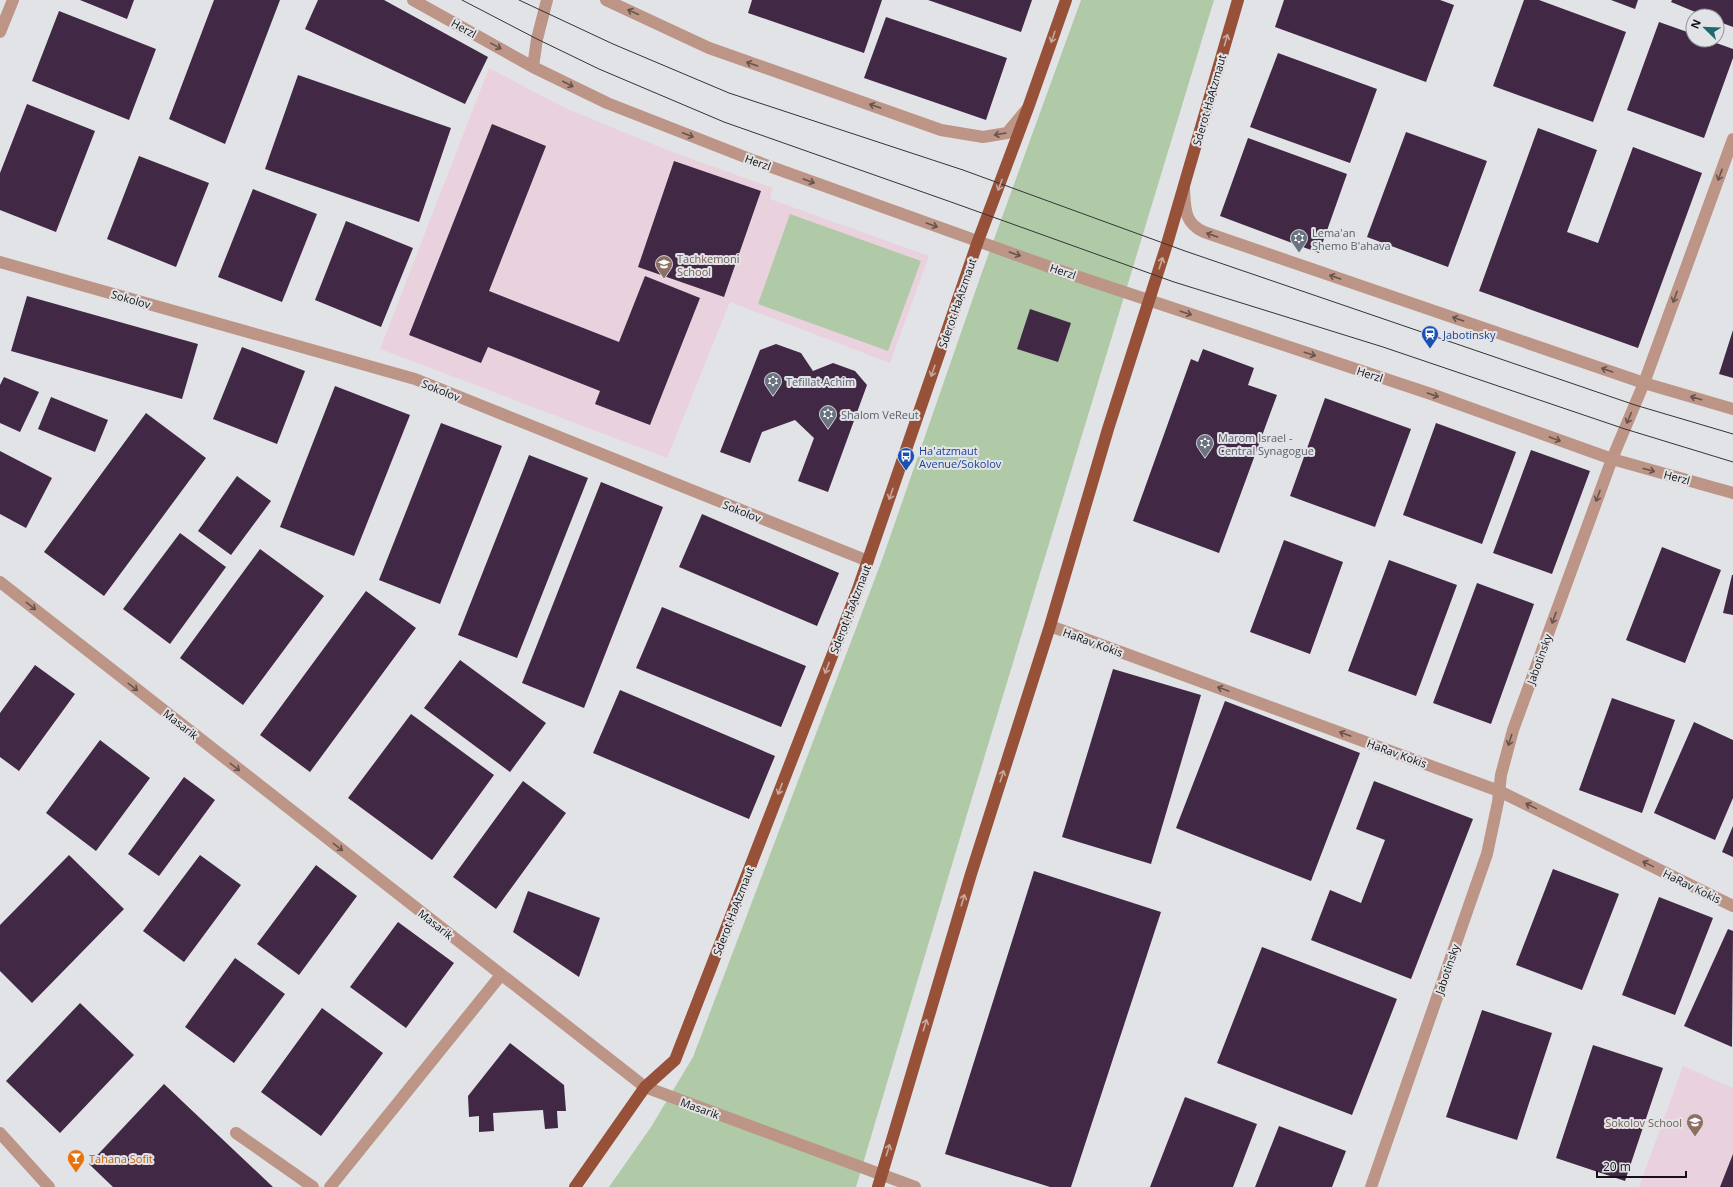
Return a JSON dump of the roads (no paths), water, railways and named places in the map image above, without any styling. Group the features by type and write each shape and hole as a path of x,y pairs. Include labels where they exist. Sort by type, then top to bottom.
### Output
{"main road":[{"name":"Sderot HaAtzmaut","path":"575,1187 645,1088 675,1060 868,561 978,241 1028,108 1066,0"},
{"name":"Sderot HaAtzmaut","path":"878,1187 971,874 1050,626 1108,430 1184,185 1238,0"}],"street":[{"path":"0,32 13,0"},
{"name":"Herzl","path":"413,0 533,67 607,103 755,161 978,241 1431,394 1612,459 1733,493"},
{"path":"533,67 536,39 547,0"},
{"path":"606,0 709,48 941,130 983,137 1007,132 1028,108"},
{"name":"Jabotinsky","path":"1371,1187 1487,854 1505,757 1513,730 1612,459 1644,383 1733,139"},
{"path":"1184,185 1185,205 1188,220 1194,227 1204,232 1644,383 1733,409"},
{"name":"Sokolov","path":"0,262 415,379 868,561"},
{"name":"Masarik","path":"0,582 645,1088 915,1187"},
{"name":"HaRav Kokis","path":"1050,626 1499,791 1733,906"},
{"path":"330,1187 502,975"},
{"path":"0,1133 49,1187"},
{"path":"236,1133 313,1187"}],"tram line":[{"path":"462,0 599,69 724,122 1174,282 1383,347 1625,429 1733,462"},
{"path":"519,0 613,44 729,93 963,170 1185,251 1635,405 1733,434"}],"place":[{"name":"Lema'an Shemo B'ahava","path":"1299,253"},
{"name":"Tachkemoni School","path":"664,279"},
{"name":"Jabotinsky","path":"1430,349"},
{"name":"Tefillat Achim","path":"773,396"},
{"name":"Shalom VeReut","path":"828,429"},
{"name":"Marom Israel - Central Synagogue","path":"1205,458"},
{"name":"Ha'atzmaut Avenue/Sokolov","path":"906,471"},
{"name":"Sokolov School","path":"1695,1137"},
{"name":"Tahana Sofit","path":"76,1173"}]}
